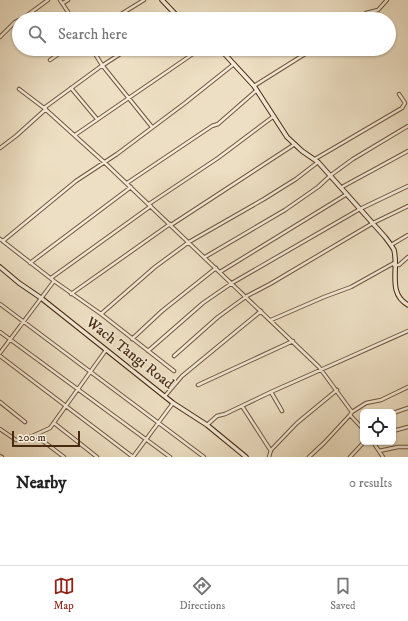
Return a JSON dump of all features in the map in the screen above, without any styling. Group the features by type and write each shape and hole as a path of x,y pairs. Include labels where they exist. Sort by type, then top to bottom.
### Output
{"street":[{"path":"32,12 48,0"},
{"path":"60,0 68,12"},
{"path":"63,3 68,0"},
{"path":"124,12 144,0"},
{"path":"162,0 172,12"},
{"path":"370,12 378,10 387,0"},
{"path":"0,37 12,25"},
{"path":"50,60 56,56"},
{"path":"96,56 152,127"},
{"path":"0,148 71,88 117,56"},
{"path":"75,135 190,56"},
{"path":"227,56 255,88 287,137 317,161 342,187 394,250 395,287 399,297 408,305"},
{"path":"127,183 212,126 218,124 255,88 303,56"},
{"path":"174,371 101,314 71,294 1,240 76,181 186,102 234,63"},
{"path":"19,88 75,135 127,183 293,341 321,369 337,390 351,414 359,424"},
{"path":"71,88 97,119"},
{"path":"101,314 155,267 189,242 296,179 317,161 402,108 405,103 399,94"},
{"path":"50,278 150,205 218,158 274,116"},
{"path":"205,257 285,210 318,187 330,175 353,159 408,126"},
{"path":"71,294 170,225 295,144"},
{"path":"342,187 408,151"},
{"path":"148,351 203,303 232,283 360,209 408,186"},
{"path":"30,263 131,187"},
{"path":"220,272 347,194"},
{"path":"174,356 218,317 246,296 270,284 373,223 408,206"},
{"path":"390,245 408,235"},
{"path":"271,320 351,287 394,264 400,265 408,257"},
{"name":"Wach Tangi Road","path":"0,266 19,283 41,298 173,403 207,425 246,457"},
{"path":"132,339 162,311 216,268"},
{"path":"0,353 54,281"},
{"path":"0,304 204,457"},
{"path":"165,396 182,376 261,311"},
{"path":"207,425 217,416 408,331"},
{"path":"0,332 170,457"},
{"path":"198,385 293,341"},
{"path":"0,429 16,440 28,438 50,428 106,350"},
{"path":"0,356 133,457 173,403"},
{"path":"309,457 324,444 351,414 366,403 381,400 408,387"},
{"path":"269,457 271,451 297,423 337,390"},
{"path":"270,392 282,411"},
{"path":"0,402 25,422"},
{"path":"242,406 271,451"},
{"path":"396,412 408,408"},
{"path":"54,423 97,457"},
{"path":"396,430 408,426"},
{"path":"35,435 64,457"},
{"path":"350,457 361,445"},
{"path":"375,445 383,457"},
{"path":"379,451 398,447 408,447"}]}
